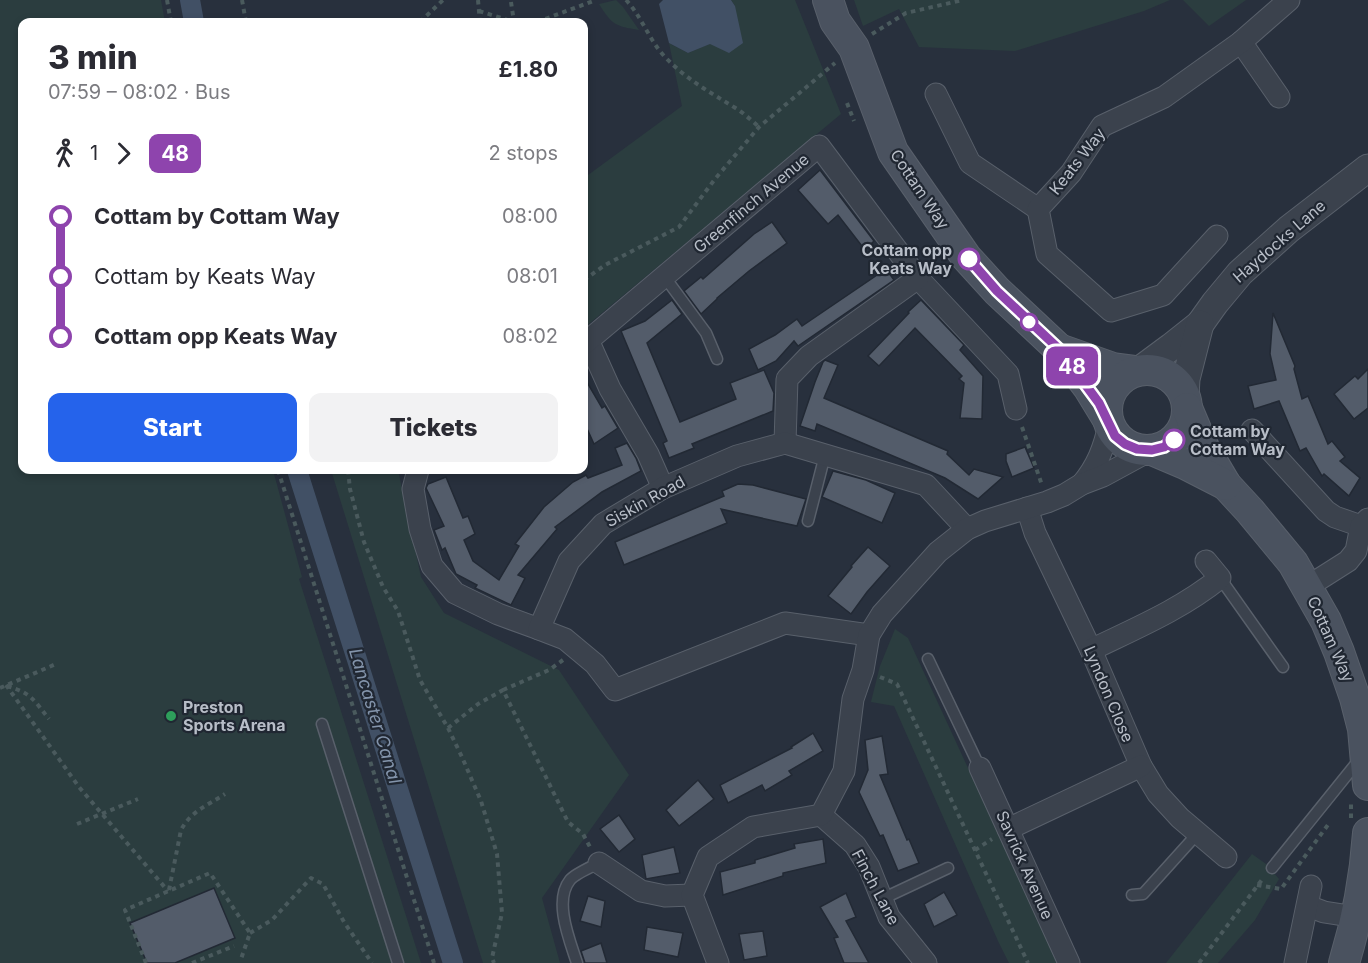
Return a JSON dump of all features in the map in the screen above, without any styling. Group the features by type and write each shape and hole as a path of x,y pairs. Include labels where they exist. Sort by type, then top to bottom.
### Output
{"main road":[{"name":"Cottam Way","path":"828,0 836,21 854,48 893,152 966,257 997,291 1059,349 1088,387 1108,422"},
{"name":"Cottam Way","path":"1059,349 1113,369 1138,370"},
{"path":"1138,370 1154,370 1167,375 1178,384 1186,402 1186,420 1181,431 1164,447 1151,451 1125,444 1115,436 1108,422 1106,406 1109,394 1125,376 1138,370"},
{"name":"Cottam Way","path":"1186,402 1203,446 1226,485 1293,563 1326,621 1357,704 1363,729 1368,785"},
{"name":"Cottam Way","path":"1151,451 1183,463 1226,485"},
{"path":"1344,963 1356,917 1367,850"}],"street":[{"name":"Keats Way","path":"1038,209 1071,173 1102,126 1164,97 1241,42 1289,0"},
{"path":"1241,42 1279,97"},
{"name":"Keats Way","path":"936,94 970,163 1038,209 1047,254 1111,311 1163,295 1217,236"},
{"name":"Greenfinch Avenue","path":"588,340 819,146 918,278 1008,374 1016,409"},
{"name":"Haydocks Lane","path":"1138,370 1171,348 1200,324 1240,273 1289,229 1368,168"},
{"path":"918,278 809,356 787,379 785,443 926,484 967,530"},
{"name":"Haydocks Lane","path":"1186,402 1186,380 1200,324"},
{"path":"588,346 648,454 663,488"},
{"path":"1082,484 1096,464 1106,441 1108,422"},
{"path":"1252,430 1326,511 1335,517 1365,523 1356,551 1348,561 1307,587"},
{"name":"Siskin Road","path":"538,629 569,561 603,524 663,488 737,456 785,443"},
{"path":"718,963 692,895 708,857 753,827 821,815 844,771 853,699 863,670 869,635 882,614 938,552 967,530 986,521 1064,495 1151,451"},
{"path":"417,474 413,489 420,529 432,566 455,594 498,614 565,639 595,664 615,690 785,623 869,635"},
{"name":"Lyndon Close","path":"1027,508 1035,533 1091,650 1141,766 1158,794 1180,818 1226,857"},
{"path":"1091,650 1188,602 1220,578 1206,561"},
{"path":"1008,829 1141,766"},
{"name":"Savrick Avenue","path":"980,768 1069,963"},
{"name":"Finch Lane","path":"821,815 855,845 869,867 889,917 926,963"},
{"path":"599,863 641,891 665,896 692,895"},
{"path":"1295,963 1310,896 1324,912 1356,917"}],"lane":[{"path":"664,276 706,333 717,359"},
{"path":"808,521 825,455"},
{"path":"1220,578 1283,668"},
{"path":"928,659 980,768"},
{"path":"322,724 398,963"},
{"path":"1272,868 1365,753"},
{"path":"1132,895 1143,894 1198,833"},
{"path":"577,963 563,920 563,895 570,880 599,863"},
{"path":"882,899 948,868"}],"path":[{"path":"167,0 170,18"},
{"path":"242,0 245,18"},
{"path":"424,18 443,0"},
{"path":"478,0 479,18"},
{"path":"548,18 596,0"},
{"path":"626,0 638,13 663,56 684,76 740,111 759,126"},
{"path":"588,277 605,265 679,227 759,126 876,30 906,13 963,0"},
{"path":"511,2 513,18"},
{"path":"478,11 501,18"},
{"path":"1016,409 1047,502"},
{"path":"279,474 434,963"},
{"path":"348,474 350,489 364,542 383,587 398,611 420,680 448,728 481,801 497,854 502,913 492,958 494,963"},
{"path":"448,728 478,704 502,690 562,662 575,647"},
{"path":"0,688 56,664"},
{"path":"863,670 897,684 1028,963"},
{"path":"6,686 23,691 35,700 50,719"},
{"path":"6,686 79,787 168,891"},
{"path":"502,690 568,822 583,834 599,863"},
{"path":"168,891 181,830 185,823 193,814 225,794"},
{"path":"77,824 138,799"},
{"path":"146,963 125,910 210,873 250,933"},
{"path":"241,958 250,933 272,920 310,878 323,884 344,922 372,963"},
{"path":"1199,963 1257,885"},
{"path":"192,963 234,946"}],"shaded area":[{"name":"Preston Sports Arena","path":"0,0 161,0 164,18 18,18 18,474 274,474 302,577 299,579 421,963 0,963"},
{"path":"616,0 639,30 615,23 599,4"},
{"path":"731,0 795,0 841,114 588,325 588,175 682,106 669,43 688,53 709,44 735,6"},
{"path":"854,0 1170,0 1144,11 1015,51 919,47 899,9 863,26"},
{"path":"1183,0 1246,0 1209,26"},
{"path":"332,474 399,474 421,577 444,613 559,670 629,775 542,898 560,963 483,963"},
{"path":"895,629 908,638 1058,963 1009,963 894,706 871,702 880,666"},
{"path":"1252,854 1266,864 1279,879 1255,920 1218,963 1166,963"}],"water":[{"path":"663,0 731,0 735,6 743,43 729,53 710,44 688,53 669,43 659,4"}],"building":[{"path":"820,170 874,241 865,250 838,215 828,224 798,190"},
{"path":"772,222 787,243 749,271 701,314 684,291 701,277 703,279 754,234"},
{"path":"886,269 894,280 798,346 794,341 776,361 758,370 749,349 775,335 797,319 802,326"},
{"path":"672,300 682,314 647,343 680,422 736,399 730,383 764,370 774,393 773,411 692,444 694,448 669,458 663,443 667,441 621,331 645,321"},
{"path":"921,300 964,345 960,350 983,376 982,419 960,418 964,383 959,379 962,376 915,328 879,366 868,356"},
{"path":"1273,313 1295,366 1302,399 1308,396 1328,444 1332,441 1345,457 1340,461 1360,478 1349,496 1324,474 1322,476 1306,448 1300,451 1279,401 1254,409 1248,386 1276,380 1270,354"},
{"path":"825,360 838,365 824,398 948,451 947,454 969,475 974,469 1003,477 978,499 945,478 817,424 815,431 800,426"},
{"path":"1368,369 1368,408 1354,419 1334,394 1355,376 1358,379"},
{"path":"588,384 602,408 605,406 618,428 594,444 588,431"},
{"path":"627,443 641,471 602,492 555,527 557,529 518,575 525,578 511,605 475,588 477,585 456,574 434,530 444,526 426,488 428,484 446,477 463,518 468,516 475,534 464,540 473,561 499,580 519,546 515,544 544,507 573,482 586,475 588,478 622,465 615,448"},
{"path":"1025,447 1034,468 1012,477 1006,454"},
{"path":"833,471 866,480 895,493 882,523 822,497"},
{"path":"738,484 753,485 806,499 797,526 721,509 727,523 624,565 615,542 724,496 722,491"},
{"path":"868,547 890,566 851,614 828,596"},
{"path":"813,733 823,751 789,771 792,775 765,791 762,785 728,803 720,785 792,748"},
{"path":"882,736 888,774 880,775 919,863 898,871 883,835 880,836 859,792 868,770 865,740"},
{"path":"698,780 714,799 679,826 666,810"},
{"path":"619,815 635,839 619,852 600,829"},
{"path":"823,839 826,863 783,873 783,876 723,895 720,872 755,863 755,860 795,848 794,844"},
{"path":"674,847 680,873 646,879 642,855"},
{"path":"214,888 235,938 175,963 147,963 130,923"},
{"path":"944,892 957,915 934,927 924,904"},
{"path":"846,893 856,917 846,921 869,963 844,963 834,938 838,937 820,907"},
{"path":"588,896 605,901 601,927 580,921"},
{"path":"647,927 683,933 678,957 644,950"},
{"path":"763,931 767,956 744,960 739,934"},
{"path":"601,943 607,963 585,963 581,951"}],"waterway":[{"name":"Lancaster Canal","path":"190,0 193,18"},
{"name":"Lancaster Canal","path":"298,474 453,963"}],"bus line":[{"name":"48","path":"969,259 997,291 1059,349 1099,403 1115,436 1125,444 1137,449 1152,450 1164,447 1174,440"}],"place":[{"name":"Cottam opp Keats Way","path":"969,259"},
{"name":"Cottam by Cottam Way","path":"1174,440"},
{"name":"Preston Sports Arena","path":"171,716"}]}
